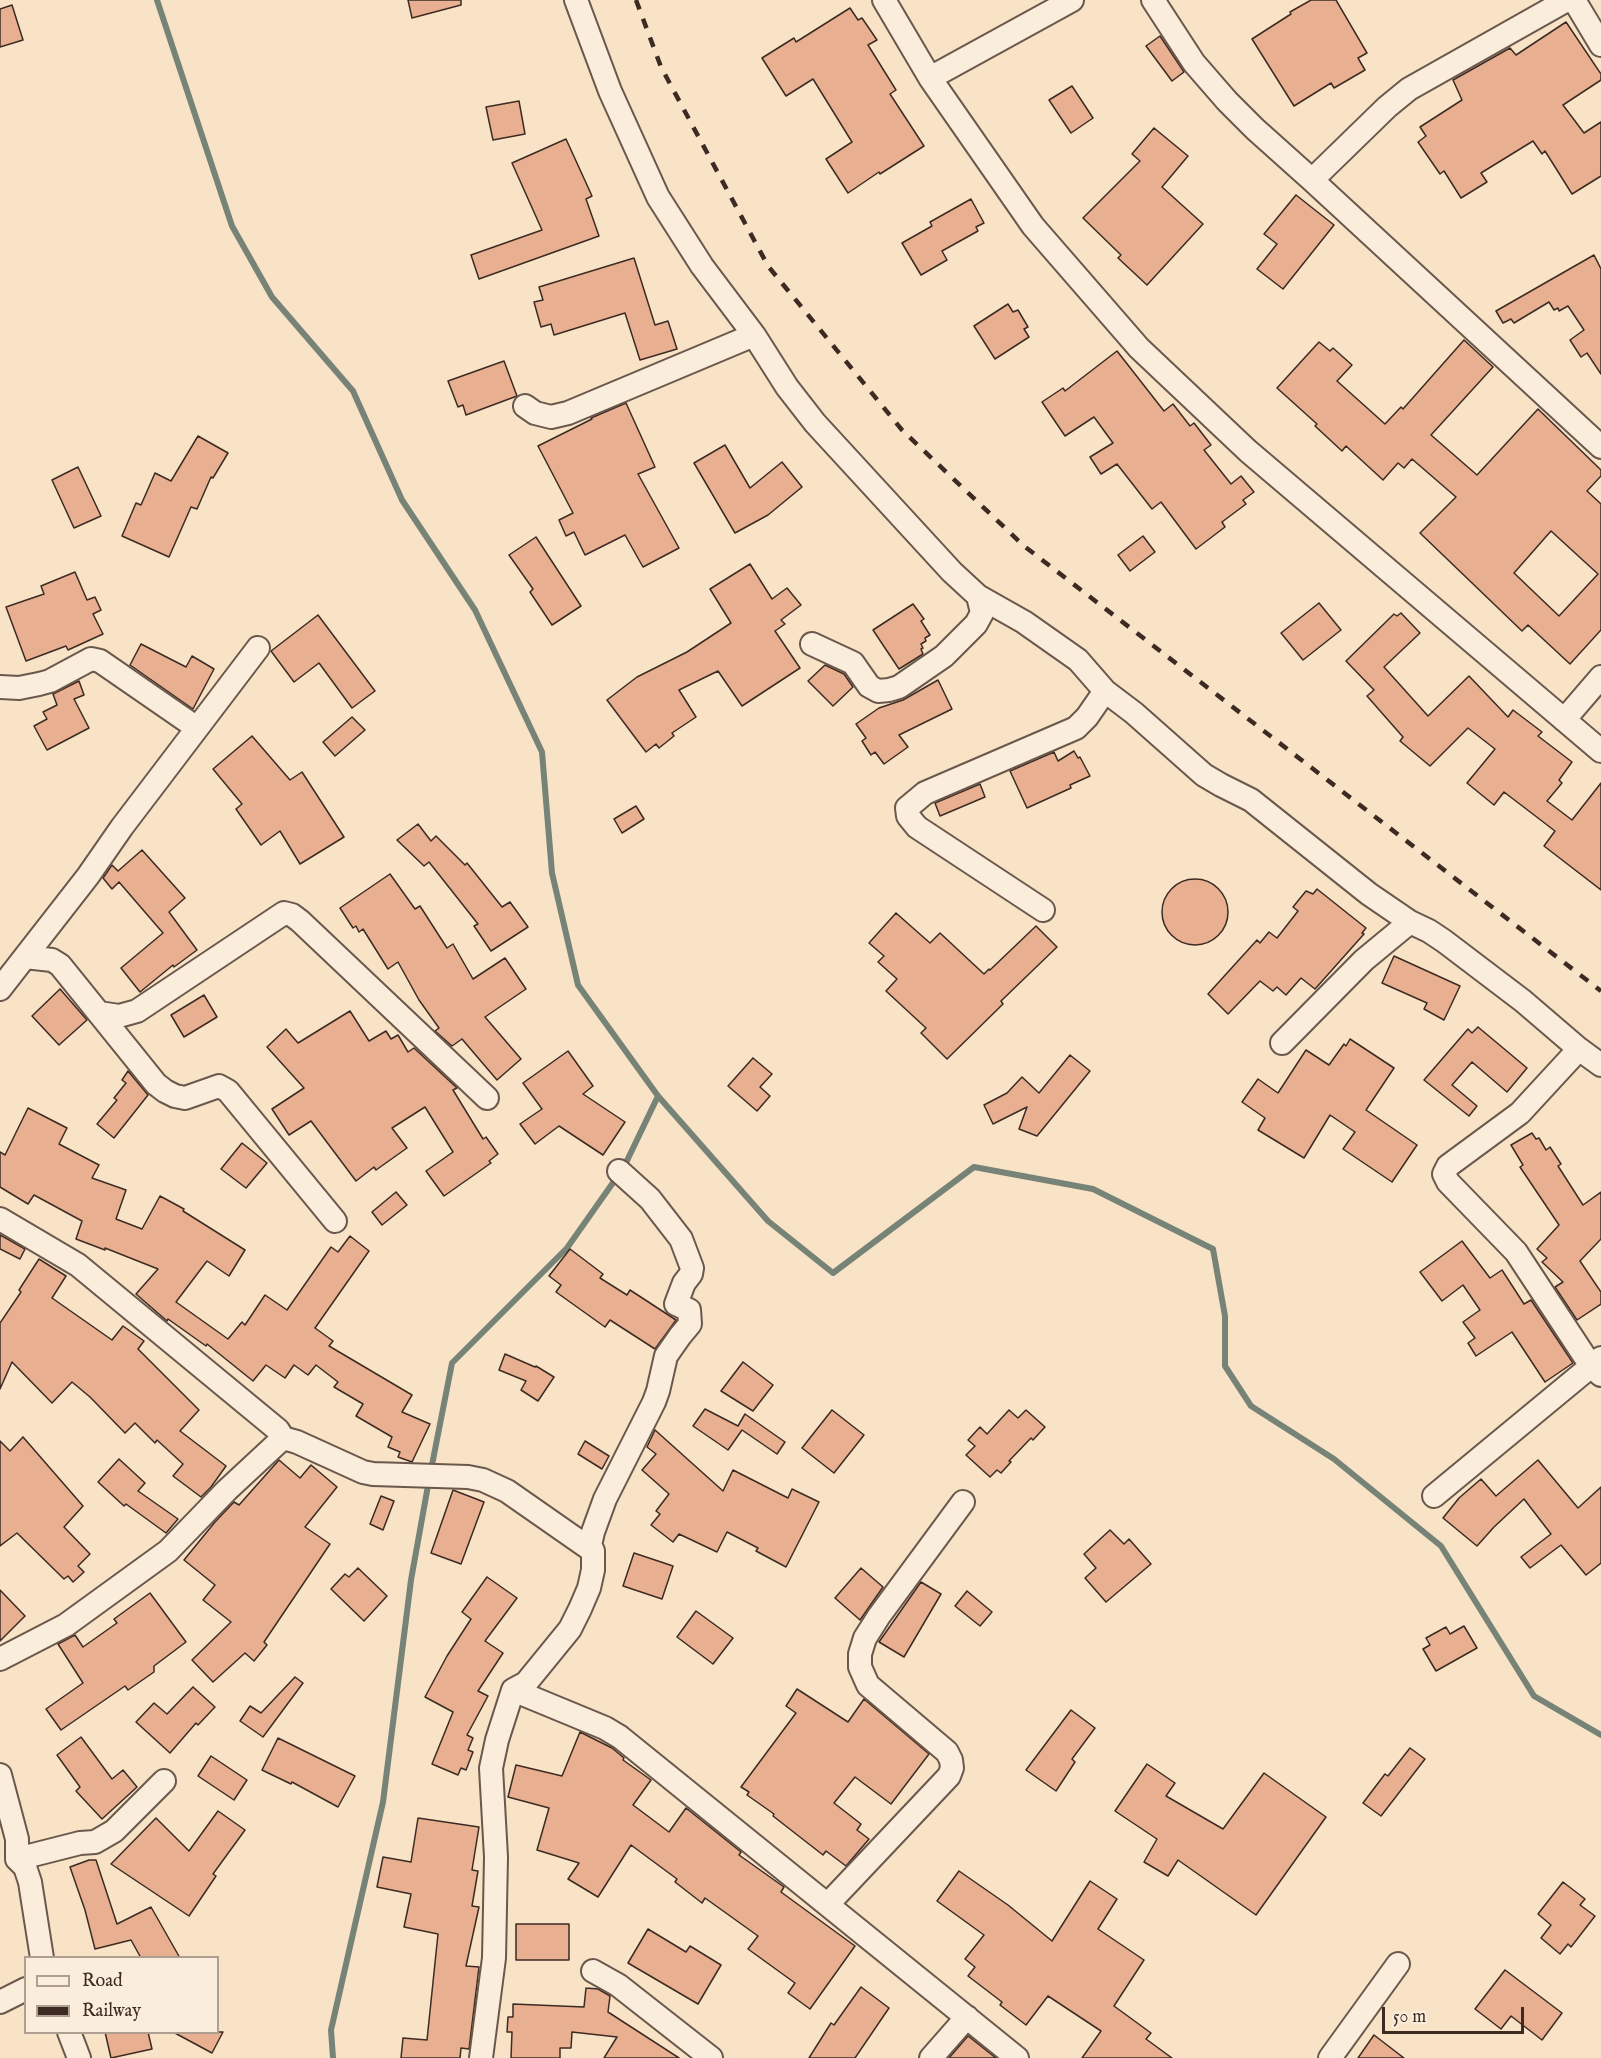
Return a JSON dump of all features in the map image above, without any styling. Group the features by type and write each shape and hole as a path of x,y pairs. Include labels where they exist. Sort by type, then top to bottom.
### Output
{"street":[{"path":"576,0 610,91 658,197 702,266 754,335 787,387 814,423 952,572 978,596 1024,622 1078,660 1105,691 1134,713 1204,775 1251,800 1369,894 1410,922 1429,931 1488,974 1601,1065"},
{"path":"884,0 930,78 1033,226 1139,348 1248,451 1601,751"},
{"path":"930,78 1072,0"},
{"path":"1153,0 1194,63 1255,129 1601,447"},
{"path":"1312,180 1387,107 1409,89 1567,0"},
{"path":"1575,0 1601,45"},
{"path":"525,406 535,413 551,417 567,413 754,335"},
{"path":"812,644 853,663 869,686 878,690 889,690 899,687 944,656 976,624 982,613 978,596"},
{"path":"0,989 88,876 122,827 258,648"},
{"path":"0,687 19,688 50,681 91,659 100,661 197,728"},
{"path":"1564,720 1601,677"},
{"path":"1043,910 917,827 908,816 907,808 925,793 1076,728 1087,717 1105,691"},
{"path":"99,1012 119,1016 136,1011 284,913 300,921 487,1098"},
{"path":"1282,1043 1364,960 1410,922"},
{"path":"25,957 52,960 60,965 156,1084 165,1091 185,1098 219,1086 228,1090 335,1221"},
{"path":"1434,1496 1598,1366 1516,1252 1448,1182 1444,1174 1455,1160 1520,1113 1579,1049"},
{"path":"481,2058 494,1958 496,1857 491,1768 497,1740 513,1690 526,1683 570,1629 589,1588 593,1570 591,1539 605,1498 654,1402 666,1356 690,1324 689,1310 676,1304 692,1268 681,1239 650,1199 619,1171"},
{"path":"0,1219 78,1265 278,1430 283,1438 363,1472 468,1477 483,1480 507,1491 593,1551"},
{"path":"0,1659 66,1625 168,1551 227,1490 283,1438"},
{"path":"828,1904 949,1776 952,1768 947,1752 868,1685 860,1667 860,1654 865,1638 879,1616 963,1502"},
{"path":"513,1690 605,1728 620,1737 1017,2058"},
{"path":"0,1775 17,1839 17,1859 25,1867 30,1882 42,1956"},
{"path":"17,1859 95,1842 114,1831 164,1781"},
{"path":"1330,2058 1398,1964"},
{"path":"593,1971 618,1985 711,2058"},
{"path":"0,2002 24,1990"},
{"path":"931,2058 967,2017"},
{"path":"70,2034 79,2058"}],"building":[{"path":"408,0 461,0 461,5 412,18"},
{"path":"1311,0 1336,0 1367,53 1358,58 1365,70 1334,88 1331,83 1294,106 1252,39"},
{"path":"12,5 23,40 0,47 0,9"},
{"path":"850,8 858,20 862,18 877,40 868,45 896,90 890,94 924,146 848,193 826,159 852,142 813,79 786,96 762,58 794,38 796,42"},
{"path":"1566,22 1601,74 1601,80 1563,105 1584,133 1601,122 1601,176 1572,194 1545,151 1542,154 1533,141 1481,173 1487,182 1461,198 1444,171 1440,174 1418,142 1426,136 1420,127 1462,100 1453,80 1510,48 1516,55"},
{"path":"1160,36 1184,72 1172,81 1146,46"},
{"path":"1072,86 1093,118 1071,133 1049,100"},
{"path":"519,101 525,134 493,140 486,107"},
{"path":"1154,128 1188,156 1162,187 1203,224 1147,285 1118,258 1121,255 1083,218 1140,161 1132,154"},
{"path":"566,139 592,196 586,199 599,236 479,279 471,255 542,230 512,163"},
{"path":"1296,195 1334,225 1283,289 1257,269 1277,244 1264,234"},
{"path":"971,199 984,223 976,227 978,231 942,251 947,260 921,275 902,243 932,226 930,222"},
{"path":"1594,255 1601,269 1601,374 1587,353 1581,357 1570,340 1584,330 1568,306 1559,311 1558,308 1554,310 1549,302 1514,323 1511,319 1503,323 1496,311"},
{"path":"634,258 655,325 668,321 677,349 640,360 625,313 554,335 551,324 541,327 534,302 543,300 539,287"},
{"path":"1008,304 1013,312 1018,310 1028,327 1024,329 1029,337 995,359 974,326"},
{"path":"1464,340 1493,367 1431,435 1477,475 1538,409 1601,470 1601,476 1587,491 1601,504 1601,630 1570,664 1528,625 1522,631 1420,533 1456,497 1412,459 1404,468 1398,463 1383,480 1346,446 1342,451 1315,426 1317,424 1277,388 1319,342 1330,351 1333,348 1352,365 1337,381 1385,424 1401,407 1403,409","holes":["1551,531 1598,574 1559,616 1514,573"]},
{"path":"1117,351 1164,411 1173,404 1190,426 1194,423 1211,445 1204,450 1231,484 1241,476 1254,492 1243,500 1246,504 1222,522 1225,527 1196,549 1161,502 1152,509 1117,464 1101,474 1090,457 1113,443 1094,417 1065,436 1042,402 1063,388 1065,391"},
{"path":"504,361 517,396 466,415 463,405 458,407 448,381"},
{"path":"626,403 655,467 638,474 679,548 643,567 625,535 585,555 574,532 566,536 559,520 573,513 538,446 591,418"},
{"path":"198,436 228,453 213,478 211,477 197,509 191,507 169,557 122,536 136,503 141,505 155,473 171,481"},
{"path":"725,445 750,488 782,462 802,487 768,515 735,533 694,463"},
{"path":"78,467 101,516 74,528 52,480"},
{"path":"1143,536 1155,552 1130,571 1118,555"},
{"path":"536,537 581,606 552,625 530,592 533,589 509,555"},
{"path":"750,564 772,599 787,588 801,605 781,620 785,624 775,631 800,668 742,706 718,671 679,690 696,717 672,733 674,736 659,748 656,744 646,752 607,700 637,677 687,652 731,623 710,589"},
{"path":"75,572 87,600 95,597 101,610 93,614 103,634 68,650 66,646 26,661 6,607 44,594 41,586"},
{"path":"1319,603 1341,630 1303,660 1281,633"},
{"path":"913,604 924,619 921,621 930,635 921,644 923,654 899,669 873,630"},
{"path":"1401,613 1420,633 1384,667 1428,716 1469,676 1508,717 1513,710 1542,732 1538,736 1572,762 1559,780 1562,783 1547,801 1572,820 1601,783 1601,890 1544,846 1555,831 1504,792 1494,805 1467,783 1495,749 1468,728 1430,766 1400,741 1403,737 1367,696 1374,690 1346,661 1394,614 1397,616"},
{"path":"318,615 375,691 352,708 319,663 294,682 271,651"},
{"path":"141,644 186,667 192,656 214,669 193,709 130,665"},
{"path":"825,665 844,674 853,687 833,706 808,681"},
{"path":"938,680 952,709 899,735 908,747 884,764 875,752 871,755 862,741 866,738 856,724 879,708 903,700"},
{"path":"79,681 84,695 74,699 89,728 47,750 34,726 47,719 43,712 57,705 53,694"},
{"path":"352,717 365,730 335,756 323,742"},
{"path":"252,736 290,780 302,772 344,837 300,864 280,831 261,845 236,809 242,804 213,769"},
{"path":"1074,751 1078,758 1080,757 1090,776 1070,785 1071,788 1027,808 1010,771 1054,752 1058,761"},
{"path":"980,784 985,797 940,816 935,803"},
{"path":"636,806 644,819 622,833 614,819"},
{"path":"418,824 431,841 436,836 465,865 467,863 502,907 510,902 528,927 491,951 474,926 478,924 429,862 424,866 397,840"},
{"path":"142,850 185,898 169,912 197,950 174,967 173,965 140,992 121,968 163,933 119,882 112,889 103,878 112,865 118,871"},
{"path":"390,874 415,909 420,906 447,948 453,944 473,979 505,958 526,989 485,1017 521,1059 497,1080 462,1039 452,1046 435,1031 439,1028 419,1000 398,962 388,969 363,929 359,932 356,926 353,928 340,908"},
{"path":"1195,879 1208,881 1223,894 1228,912 1226,925 1213,940 1195,945 1182,943 1167,930 1162,912 1164,899 1177,884"},
{"path":"1317,889 1366,928 1362,933 1364,934 1315,989 1301,978 1286,995 1277,987 1273,991 1260,981 1228,1014 1208,994 1257,940 1260,943 1269,932 1277,938 1298,911 1293,907 1306,891 1313,894"},
{"path":"896,913 930,943 940,933 984,974 1036,926 1057,947 1001,1001 1003,1004 947,1059 921,1033 926,1028 886,991 897,979 878,962 884,956 869,943"},
{"path":"1394,956 1460,986 1444,1020 1424,1009 1427,1003 1382,983"},
{"path":"60,989 87,1020 59,1045 32,1016"},
{"path":"204,995 217,1017 184,1037 171,1015"},
{"path":"350,1011 369,1041 386,1031 391,1039 398,1035 408,1052 414,1048 457,1088 453,1090 483,1139 486,1137 498,1154 489,1161 491,1163 444,1196 426,1171 453,1152 425,1107 392,1128 407,1148 376,1170 374,1167 356,1181 311,1121 289,1135 272,1109 304,1088 267,1047 286,1029 298,1043"},
{"path":"1478,1027 1527,1068 1507,1092 1472,1062 1452,1085 1477,1106 1469,1116 1424,1080 1468,1029 1472,1033"},
{"path":"1350,1039 1394,1068 1366,1110 1417,1145 1392,1182 1343,1149 1355,1132 1330,1115 1304,1158 1258,1130 1265,1118 1242,1102 1258,1079 1278,1093 1306,1050 1329,1065"},
{"path":"568,1051 593,1086 583,1094 625,1122 603,1155 559,1126 535,1144 520,1124 542,1109 523,1083"},
{"path":"1070,1055 1090,1071 1037,1136 1019,1129 1027,1107 993,1124 984,1105 1007,1093 1022,1077 1039,1093"},
{"path":"753,1058 772,1074 760,1087 770,1096 757,1111 728,1086"},
{"path":"128,1071 148,1095 114,1138 97,1124 117,1100 114,1098 126,1083 122,1080"},
{"path":"28,1108 67,1128 59,1144 99,1165 92,1178 126,1190 116,1219 142,1229 160,1196 184,1209 183,1211 245,1250 229,1276 207,1261 176,1302 228,1339 242,1322 245,1325 265,1295 287,1310 331,1247 338,1252 350,1236 369,1251 315,1328 333,1341 329,1346 412,1395 402,1412 430,1424 412,1462 398,1457 400,1452 388,1447 392,1437 356,1416 363,1404 334,1387 338,1382 316,1365 308,1375 294,1365 285,1378 266,1365 253,1381 207,1344 206,1346 168,1319 167,1321 136,1294 158,1269 76,1239 82,1221 34,1195 28,1204 0,1187 0,1152 5,1155"},
{"path":"1532,1133 1536,1139 1539,1138 1546,1150 1550,1147 1561,1164 1558,1166 1583,1205 1601,1192 1601,1239 1580,1261 1601,1292 1601,1304 1577,1320 1555,1287 1563,1282 1542,1262 1547,1258 1537,1249 1559,1225 1520,1167 1523,1165 1511,1145"},
{"path":"242,1143 267,1163 246,1188 221,1169"},
{"path":"396,1192 407,1205 382,1225 372,1212"},
{"path":"0,1235 25,1249 20,1259 0,1249"},
{"path":"1462,1241 1490,1278 1502,1270 1524,1304 1531,1300 1573,1363 1545,1382 1512,1332 1476,1356 1468,1343 1475,1338 1463,1322 1480,1310 1463,1285 1442,1301 1420,1272"},
{"path":"570,1249 603,1274 600,1278 627,1295 630,1290 676,1320 655,1349 610,1320 605,1327 556,1292 561,1285 549,1276"},
{"path":"39,1259 66,1276 52,1298 112,1340 123,1326 144,1341 138,1349 199,1410 180,1431 226,1466 201,1497 173,1476 183,1464 157,1440 155,1443 135,1423 125,1433 72,1382 52,1403 12,1362 0,1389 0,1323 21,1292 19,1290"},
{"path":"505,1354 536,1366 554,1377 538,1401 521,1390 526,1381 499,1370"},
{"path":"743,1362 773,1385 753,1411 721,1391"},
{"path":"705,1409 738,1426 745,1414 785,1442 777,1454 742,1430 728,1450 693,1426"},
{"path":"832,1410 864,1435 834,1473 802,1448"},
{"path":"1009,1410 1018,1418 1026,1410 1045,1427 1009,1461 1011,1462 1001,1473 997,1470 990,1477 966,1455 975,1446 968,1440 980,1427 987,1434"},
{"path":"655,1430 723,1491 733,1470 788,1498 792,1489 819,1502 786,1567 756,1551 758,1548 727,1532 717,1552 679,1534 673,1542 651,1525 660,1514 656,1511 669,1494 642,1470 656,1454 647,1447"},
{"path":"23,1437 83,1506 64,1527 90,1554 78,1566 84,1572 73,1582 68,1576 64,1579 17,1533 0,1546 0,1441 10,1451"},
{"path":"585,1441 609,1456 602,1469 578,1454"},
{"path":"119,1459 145,1483 138,1491 178,1519 166,1533 126,1504 124,1506 98,1482"},
{"path":"279,1460 300,1478 311,1465 337,1487 305,1527 330,1544 264,1642 267,1645 254,1661 245,1653 213,1682 192,1660 231,1622 203,1600 215,1585 184,1560 234,1502 239,1505"},
{"path":"1538,1460 1578,1508 1601,1487 1601,1563 1586,1575 1561,1545 1530,1568 1521,1557 1551,1534 1524,1499 1477,1546 1443,1518 1459,1498 1481,1479 1496,1496"},
{"path":"453,1490 484,1502 461,1564 431,1553"},
{"path":"381,1496 394,1501 383,1530 370,1524"},
{"path":"1110,1530 1124,1544 1129,1539 1151,1564 1106,1602 1085,1578 1096,1568 1084,1554"},
{"path":"634,1553 673,1566 662,1599 623,1586"},
{"path":"358,1568 387,1596 364,1621 331,1589 345,1574 349,1577"},
{"path":"861,1568 883,1587 860,1620 835,1598"},
{"path":"487,1577 517,1598 485,1641 503,1653 478,1691 488,1696 467,1735 473,1738 468,1750 473,1752 466,1770 461,1768 458,1775 432,1764 453,1712 425,1697 447,1656 471,1619 462,1612"},
{"path":"921,1582 941,1594 904,1657 879,1642"},
{"path":"0,1590 25,1616 0,1641"},
{"path":"967,1591 992,1612 980,1626 955,1606"},
{"path":"150,1593 186,1642 154,1666 154,1672 128,1690 125,1686 61,1730 46,1709 83,1683 58,1644 75,1635 83,1647 117,1623 114,1619"},
{"path":"696,1611 733,1638 713,1664 677,1637"},
{"path":"1464,1626 1477,1648 1436,1671 1423,1649 1430,1645 1426,1638 1446,1627 1450,1634"},
{"path":"295,1677 303,1683 263,1737 240,1721 250,1706 261,1713"},
{"path":"193,1687 215,1707 198,1725 196,1723 170,1753 136,1722 154,1703 167,1714"},
{"path":"797,1689 848,1722 864,1699 929,1754 891,1804 855,1777 834,1803 861,1824 857,1830 869,1839 846,1866 826,1851 823,1855 773,1816 774,1814 747,1795 749,1792 741,1787 796,1713 786,1706"},
{"path":"1071,1710 1095,1728 1072,1759 1075,1762 1056,1791 1026,1770"},
{"path":"580,1732 612,1748 624,1758 623,1760 651,1780 633,1805 669,1832 686,1808 741,1852 739,1855 784,1887 781,1892 855,1946 810,2009 788,1993 795,1983 748,1949 758,1936 705,1898 702,1903 675,1882 677,1879 631,1845 598,1897 568,1879 579,1863 537,1850 549,1808 508,1797 516,1765 562,1776"},
{"path":"81,1737 112,1779 123,1770 137,1787 102,1819 76,1791 80,1787 57,1755"},
{"path":"278,1738 355,1776 338,1807 292,1782 291,1784 262,1770"},
{"path":"1410,1748 1425,1759 1381,1816 1363,1803 1385,1774 1388,1776"},
{"path":"211,1756 247,1780 234,1800 198,1776"},
{"path":"1147,1764 1175,1783 1166,1796 1223,1829 1264,1773 1326,1817 1256,1915 1178,1860 1168,1876 1144,1862 1157,1839 1115,1811"},
{"path":"218,1811 245,1830 213,1874 216,1876 189,1916 111,1864 156,1818 189,1851"},
{"path":"418,1818 479,1827 472,1870 478,1871 472,1906 479,1907 466,1966 479,1967 469,2049 461,2048 460,2058 401,2058 403,2038 427,2040 438,1934 404,1927 411,1894 377,1887 383,1857 411,1862"},
{"path":"89,1860 96,1860 117,1924 151,1907 179,1956 140,1956 131,1940 95,1949 85,1910 70,1867"},
{"path":"959,1871 1008,1905 1052,1941 1090,1881 1117,1899 1098,1929 1144,1960 1114,2006 1151,2033 1146,2039 1172,2058 1082,2058 1101,2031 1048,1996 1026,2025 1000,2005 1002,2002 968,1976 975,1967 965,1959 984,1935 937,1901"},
{"path":"1563,1882 1585,1899 1580,1905 1595,1916 1571,1947 1568,1944 1560,1954 1541,1938 1551,1925 1538,1914"},
{"path":"516,1924 569,1924 569,1960 516,1960"},
{"path":"648,1929 686,1952 690,1946 721,1965 698,2004 628,1963"},
{"path":"1505,1970 1562,2013 1542,2040 1511,2016 1501,2029 1475,2009"},
{"path":"861,1987 889,2008 855,2058 809,2058 831,2023 834,2025"},
{"path":"586,1988 598,1989 610,1996 608,2012 679,2058 604,2058 617,2037 572,2032 571,2048 560,2048 560,2058 511,2058 512,2032 507,2032 508,2017 513,2017 513,2004 584,2007"},
{"path":"223,2032 212,2053 177,2034 219,2034"},
{"path":"105,2034 148,2034 152,2049 111,2058"},
{"path":"1374,2035 1404,2058 1358,2058"},
{"path":"968,2036 996,2058 949,2058"}],"waterway":[{"path":"157,0 232,226 272,297 353,391 402,500 475,610 542,752 552,873 578,985 658,1096 768,1221 833,1273 974,1167 1093,1189 1213,1249 1225,1316 1225,1366 1251,1406 1334,1459 1441,1546 1534,1696 1601,1735"},
{"path":"623,1169 658,1096"},
{"path":"431,1470 452,1363 567,1248 617,1177"},
{"path":"333,2058 331,2030 383,1802 411,1580 429,1480"}],"railway":[{"path":"636,0 661,67 768,266 902,430 1024,546 1601,991"}]}
